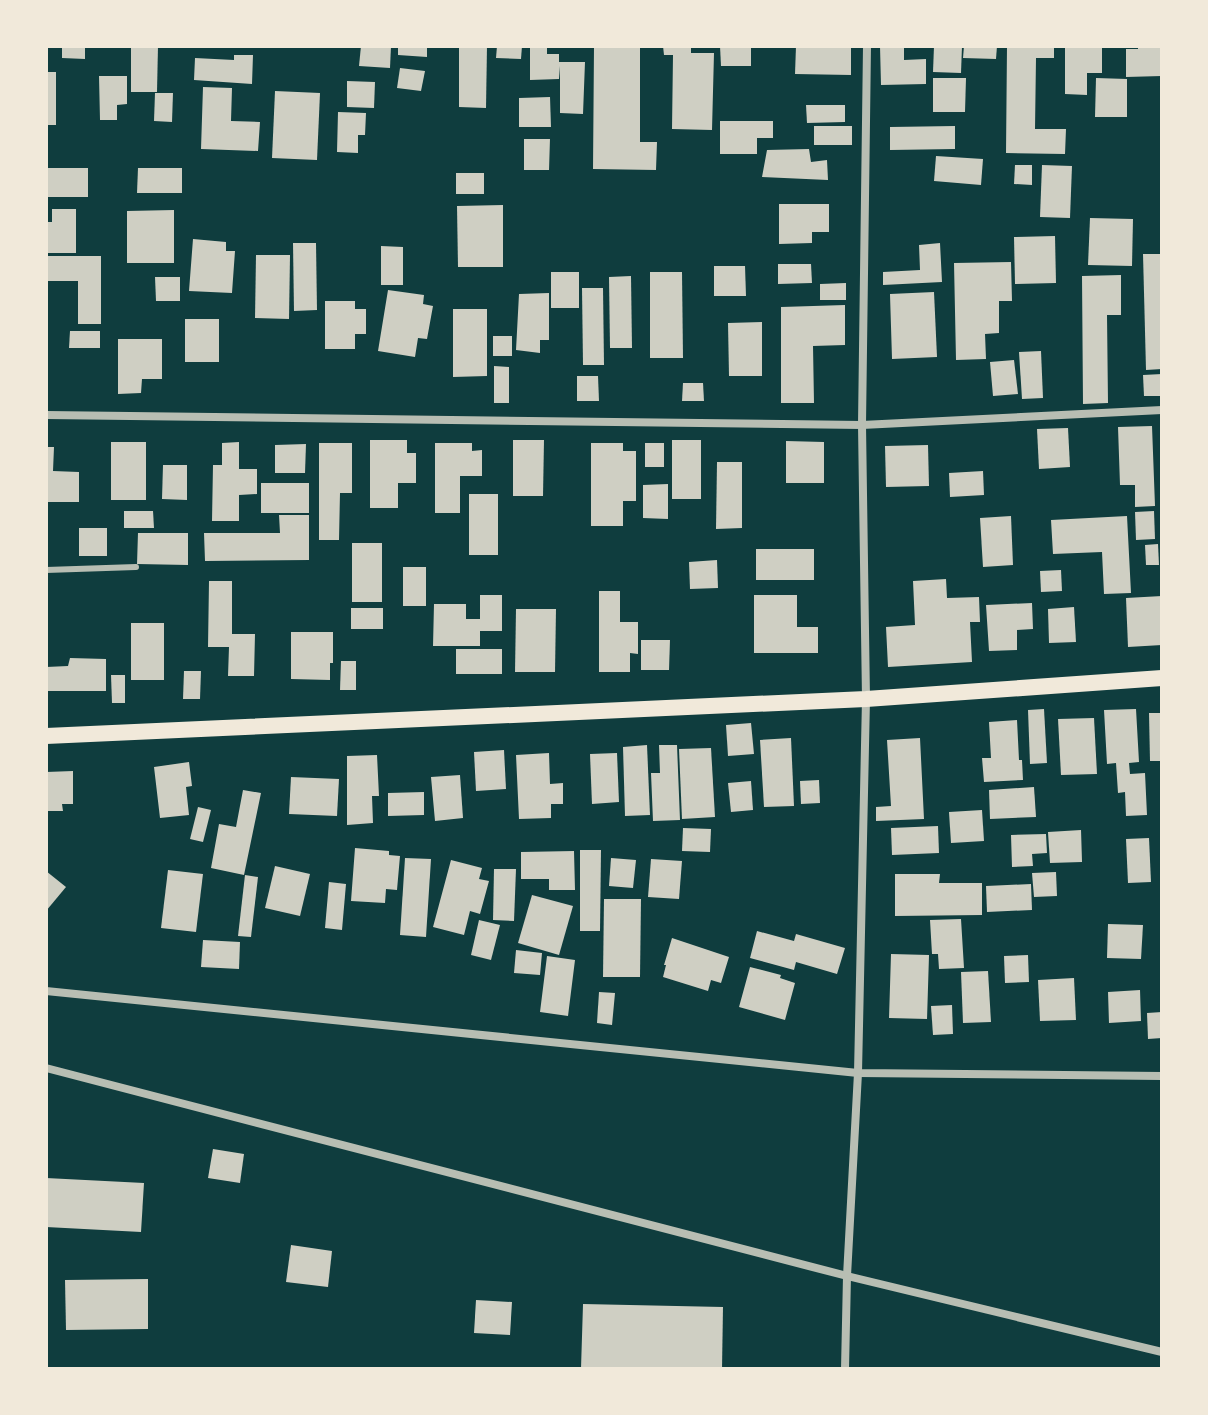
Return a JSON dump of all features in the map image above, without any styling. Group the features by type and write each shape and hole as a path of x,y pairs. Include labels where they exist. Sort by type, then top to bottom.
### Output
{"main road":[{"path":"46,736 866,699 1162,678"}],"street":[{"path":"845,1369 858,1073 866,699 862,425 867,46"},
{"path":"46,415 862,425 1162,410"},
{"path":"46,991 858,1073 1162,1076"},
{"path":"46,1068 847,1276 1162,1352"}],"lane":[{"path":"46,570 136,567"}],"building":[{"path":"62,46 85,46 85,59 62,58"},
{"path":"131,46 158,46 157,92 131,92"},
{"path":"361,46 391,46 390,68 359,66"},
{"path":"398,46 427,46 427,57 398,55"},
{"path":"459,46 487,46 486,108 459,107"},
{"path":"497,46 522,46 521,59 496,58"},
{"path":"530,46 547,46 547,54 559,54 559,62 585,62 583,114 560,113 560,66 559,79 530,80"},
{"path":"594,46 640,46 640,142 657,142 656,170 593,169"},
{"path":"663,46 691,46 691,53 714,53 712,130 672,129 673,55 664,55"},
{"path":"720,46 751,46 751,66 721,66"},
{"path":"796,46 851,46 851,75 795,74"},
{"path":"880,46 904,46 904,60 926,59 926,84 881,85"},
{"path":"934,46 962,46 961,73 933,72"},
{"path":"964,46 997,46 996,59 963,58"},
{"path":"1007,46 1054,46 1054,58 1036,58 1035,129 1066,129 1065,154 1006,153"},
{"path":"1065,46 1102,46 1102,73 1087,73 1087,95 1065,94"},
{"path":"1138,46 1162,46 1162,76 1126,77 1126,49 1138,49"},
{"path":"234,55 253,55 252,84 194,80 195,58 234,60"},
{"path":"400,68 425,71 421,91 397,88"},
{"path":"46,72 56,72 56,125 46,125"},
{"path":"99,76 127,76 127,104 117,105 117,120 100,120"},
{"path":"933,78 966,78 965,112 933,112"},
{"path":"1096,78 1127,79 1127,117 1095,117"},
{"path":"347,81 375,82 374,108 347,107"},
{"path":"203,87 232,88 231,121 260,122 258,151 201,149"},
{"path":"275,91 320,93 317,160 272,158"},
{"path":"155,93 173,93 172,122 154,121"},
{"path":"550,97 551,127 519,127 519,98"},
{"path":"806,105 845,105 845,122 807,123"},
{"path":"338,112 366,113 365,135 358,135 358,153 337,152"},
{"path":"720,121 773,121 773,138 757,138 757,154 720,154"},
{"path":"814,126 852,126 852,145 814,145"},
{"path":"955,126 955,149 890,150 890,127"},
{"path":"524,139 550,139 549,170 524,170"},
{"path":"809,149 811,162 827,160 828,180 762,177 767,150"},
{"path":"936,156 983,159 981,185 934,181"},
{"path":"1015,165 1032,165 1032,185 1014,184"},
{"path":"1042,165 1072,166 1070,218 1040,217"},
{"path":"46,168 88,168 88,197 46,197"},
{"path":"138,168 182,168 182,193 137,193"},
{"path":"456,173 484,173 484,194 456,194"},
{"path":"779,204 829,204 829,232 812,232 812,243 779,244"},
{"path":"503,205 503,267 458,267 457,206"},
{"path":"52,209 76,209 76,253 46,253 46,222 52,222"},
{"path":"174,210 174,263 127,263 127,211"},
{"path":"1090,218 1133,219 1132,266 1088,265"},
{"path":"1055,236 1056,283 1015,284 1014,237"},
{"path":"193,239 226,242 226,251 235,251 232,293 189,291"},
{"path":"293,243 316,243 317,310 294,311"},
{"path":"940,243 942,282 883,285 883,272 920,270 919,245"},
{"path":"381,246 403,247 403,285 381,285"},
{"path":"1143,254 1162,254 1162,369 1146,370"},
{"path":"256,255 290,255 289,319 255,318"},
{"path":"46,256 101,256 101,324 78,324 78,281 46,281"},
{"path":"1011,262 1012,301 999,301 999,333 985,334 986,359 956,360 954,263"},
{"path":"778,264 811,264 812,283 778,284"},
{"path":"714,266 745,266 746,296 714,296"},
{"path":"551,272 579,272 579,308 551,308"},
{"path":"650,272 682,272 683,358 650,358"},
{"path":"1121,275 1121,315 1107,315 1108,403 1083,404 1082,276"},
{"path":"631,276 632,348 610,348 609,277"},
{"path":"155,277 180,277 180,301 156,301"},
{"path":"846,283 846,300 820,300 820,284"},
{"path":"582,288 603,288 604,365 583,365"},
{"path":"388,290 424,295 423,304 433,306 427,339 418,338 415,357 378,351"},
{"path":"934,292 937,357 892,359 890,294"},
{"path":"549,293 549,340 540,340 540,353 516,350 519,294"},
{"path":"325,301 355,301 355,309 366,309 366,334 355,334 355,349 325,349"},
{"path":"845,305 845,345 813,346 814,403 781,403 781,307"},
{"path":"453,309 487,309 487,376 453,377"},
{"path":"185,319 219,319 219,362 185,362"},
{"path":"762,322 762,376 729,376 728,323"},
{"path":"70,331 100,331 100,348 69,348"},
{"path":"493,336 512,336 512,356 493,356"},
{"path":"118,339 162,339 162,379 142,379 141,393 118,394"},
{"path":"1041,351 1043,398 1022,399 1019,352"},
{"path":"1014,360 1018,394 993,396 990,362"},
{"path":"494,366 509,367 509,403 494,403"},
{"path":"1162,374 1162,396 1144,396 1143,375"},
{"path":"577,376 598,376 599,401 577,401"},
{"path":"683,383 703,383 704,401 682,401"},
{"path":"1152,426 1155,506 1135,507 1135,485 1120,485 1118,427"},
{"path":"1068,428 1070,467 1039,469 1037,429"},
{"path":"370,440 407,440 407,453 416,453 416,483 398,483 398,508 370,508"},
{"path":"513,440 544,440 543,496 513,496"},
{"path":"672,440 701,440 701,499 672,499"},
{"path":"786,441 824,442 824,483 786,483"},
{"path":"111,442 146,442 146,500 111,500"},
{"path":"239,442 239,469 257,469 257,494 239,495 239,521 212,521 213,465 222,465 222,443"},
{"path":"319,443 352,443 352,493 340,493 339,540 319,540"},
{"path":"435,443 472,443 472,451 482,450 482,476 460,476 460,513 435,513"},
{"path":"591,443 623,443 623,451 636,451 636,501 623,501 623,526 591,526"},
{"path":"645,443 664,443 664,467 645,467"},
{"path":"306,444 305,473 275,473 275,445"},
{"path":"928,445 929,486 886,487 885,446"},
{"path":"46,447 54,447 53,471 79,472 79,502 46,502"},
{"path":"717,462 742,462 742,528 716,529"},
{"path":"163,465 187,465 187,500 162,499"},
{"path":"983,471 984,495 950,497 949,473"},
{"path":"261,483 309,483 309,513 261,513"},
{"path":"668,484 668,519 643,518 643,485"},
{"path":"469,494 498,494 498,555 469,555"},
{"path":"124,511 153,511 154,528 124,528"},
{"path":"1154,511 1155,539 1136,540 1135,512"},
{"path":"279,515 309,515 309,560 205,561 204,533 280,533"},
{"path":"1011,516 1013,565 983,567 980,518"},
{"path":"1127,516 1131,593 1104,594 1102,552 1053,554 1051,520"},
{"path":"79,528 107,528 107,556 79,556"},
{"path":"138,533 188,533 188,565 137,564"},
{"path":"352,543 382,543 382,602 352,602"},
{"path":"1158,544 1159,565 1146,565 1145,545"},
{"path":"756,549 814,549 814,580 756,580"},
{"path":"717,560 718,588 690,589 689,562"},
{"path":"403,567 426,567 426,606 403,606"},
{"path":"1061,570 1062,591 1041,592 1040,571"},
{"path":"946,579 947,598 979,597 980,622 970,622 972,662 888,667 886,627 915,625 913,581"},
{"path":"209,581 232,581 232,634 255,634 254,676 228,676 229,647 208,647"},
{"path":"599,591 620,591 620,622 638,622 638,654 630,653 630,672 599,672"},
{"path":"480,595 502,595 502,631 480,631 480,646 433,646 434,604 466,604 466,619 480,619"},
{"path":"754,595 797,595 797,627 818,627 818,653 754,653"},
{"path":"1162,596 1162,645 1128,647 1126,598"},
{"path":"1032,603 1033,629 1017,630 1017,650 989,651 986,605"},
{"path":"1074,607 1076,642 1049,643 1048,609"},
{"path":"351,608 383,608 383,629 351,629"},
{"path":"516,609 556,609 555,672 515,672"},
{"path":"131,623 164,623 164,680 131,680"},
{"path":"291,632 333,632 330,680 291,679"},
{"path":"641,640 670,640 669,670 641,670"},
{"path":"456,649 502,649 502,674 456,674"},
{"path":"70,658 106,659 106,691 46,691 46,667 68,666"},
{"path":"341,661 356,661 356,690 340,690"},
{"path":"184,671 201,671 200,699 183,699"},
{"path":"111,675 125,675 125,703 112,703"},
{"path":"1044,709 1047,763 1030,764 1028,710"},
{"path":"1136,709 1139,762 1129,763 1130,774 1145,773 1147,815 1126,816 1125,792 1118,793 1116,763 1107,764 1104,710"},
{"path":"1149,713 1162,713 1162,761 1150,761"},
{"path":"1094,718 1097,774 1061,775 1058,719"},
{"path":"1017,720 1023,780 984,782 982,758 991,758 989,722"},
{"path":"751,723 754,754 728,756 726,725"},
{"path":"791,738 794,806 764,807 760,740"},
{"path":"920,738 924,819 876,821 876,807 891,806 887,740"},
{"path":"647,745 650,815 625,816 623,747"},
{"path":"659,745 677,745 680,820 653,821 651,773 660,773"},
{"path":"711,748 715,817 682,819 679,749"},
{"path":"504,750 506,789 476,791 474,752"},
{"path":"549,753 550,784 563,783 563,804 551,804 551,818 519,819 516,755"},
{"path":"617,753 619,802 592,804 590,754"},
{"path":"377,755 379,796 372,796 373,823 347,825 347,756"},
{"path":"189,762 192,786 186,787 189,815 160,818 154,767"},
{"path":"73,771 73,804 62,804 63,811 46,811 46,772"},
{"path":"460,775 463,818 435,821 431,777"},
{"path":"291,777 339,779 337,816 289,814"},
{"path":"819,780 820,803 801,804 800,781"},
{"path":"751,781 753,810 731,812 728,783"},
{"path":"1034,787 1036,817 990,819 989,790"},
{"path":"243,790 261,793 244,875 211,868 219,824 236,827"},
{"path":"424,792 424,815 388,816 388,793"},
{"path":"198,807 211,810 203,842 190,839"},
{"path":"982,810 984,841 951,843 949,812"},
{"path":"938,826 939,853 892,855 891,828"},
{"path":"683,828 711,829 710,852 682,851"},
{"path":"1081,830 1082,862 1050,863 1048,832"},
{"path":"1046,834 1047,853 1032,854 1033,866 1012,867 1011,835"},
{"path":"1149,838 1151,882 1128,883 1126,839"},
{"path":"355,848 389,851 389,855 400,856 397,890 386,889 385,903 351,901"},
{"path":"580,850 601,850 600,931 580,931"},
{"path":"574,851 575,890 549,890 549,879 521,879 521,852"},
{"path":"405,858 431,859 426,937 400,935"},
{"path":"611,858 636,860 633,888 609,886"},
{"path":"651,859 682,861 679,899 648,897"},
{"path":"451,860 482,868 479,879 489,881 480,914 470,911 464,935 433,927"},
{"path":"275,866 310,874 300,916 265,908"},
{"path":"494,869 516,869 514,921 493,920"},
{"path":"168,870 203,874 196,932 161,928"},
{"path":"46,871 66,887 46,911"},
{"path":"1056,872 1057,896 1034,897 1032,873"},
{"path":"895,874 940,874 939,883 982,883 982,915 895,916"},
{"path":"245,875 258,877 251,937 238,936"},
{"path":"329,882 346,884 342,930 325,928"},
{"path":"1031,884 1032,910 987,912 986,886"},
{"path":"532,895 573,906 559,955 518,943"},
{"path":"604,899 641,899 640,977 603,977"},
{"path":"961,919 964,968 939,969 938,954 932,954 930,920"},
{"path":"479,920 500,925 491,960 471,955"},
{"path":"1108,924 1143,925 1141,959 1107,958"},
{"path":"757,931 794,941 796,934 845,948 837,974 796,962 794,970 750,958"},
{"path":"672,938 729,957 721,983 711,980 708,991 663,977"},
{"path":"203,940 240,942 239,969 201,967"},
{"path":"516,950 542,953 540,975 514,973"},
{"path":"891,954 929,955 927,1019 889,1018"},
{"path":"1028,955 1029,982 1005,983 1004,956"},
{"path":"547,956 575,960 568,1016 540,1012"},
{"path":"750,967 781,975 780,978 795,983 785,1020 739,1007"},
{"path":"988,971 991,1022 963,1023 961,972"},
{"path":"1074,978 1076,1020 1040,1021 1038,980"},
{"path":"1140,990 1141,1021 1109,1023 1108,992"},
{"path":"599,992 615,993 612,1025 597,1023"},
{"path":"952,1005 953,1034 933,1035 931,1006"},
{"path":"1162,1012 1162,1038 1148,1039 1147,1013"},
{"path":"213,1149 244,1154 240,1183 208,1178"},
{"path":"46,1178 144,1183 141,1232 46,1227"},
{"path":"291,1245 332,1251 328,1287 286,1282"},
{"path":"148,1279 148,1329 66,1330 65,1280"},
{"path":"476,1300 512,1302 510,1335 474,1333"},
{"path":"583,1304 723,1307 722,1369 581,1369"}]}
